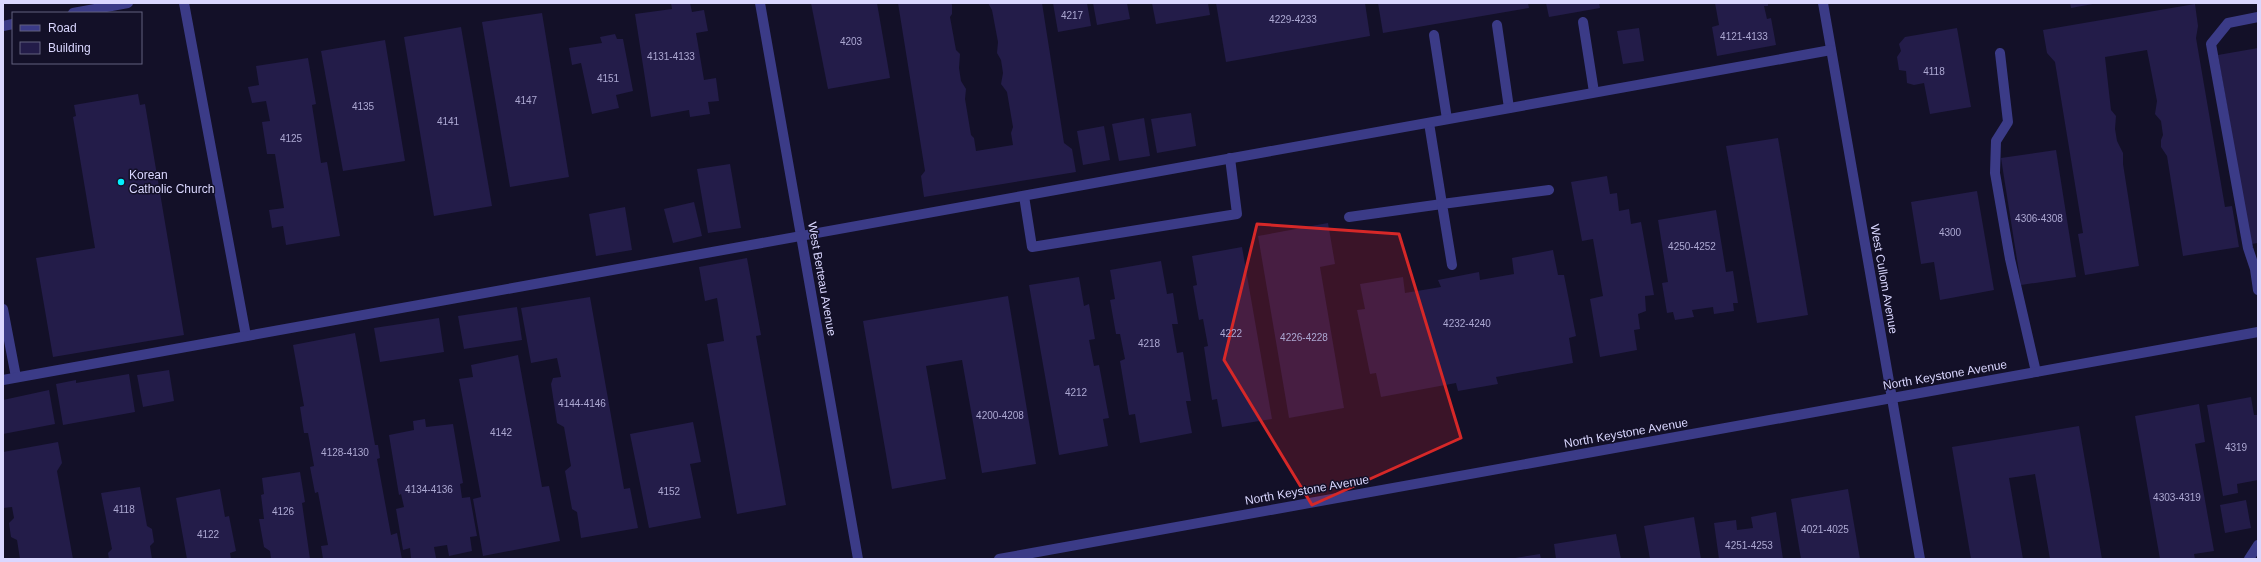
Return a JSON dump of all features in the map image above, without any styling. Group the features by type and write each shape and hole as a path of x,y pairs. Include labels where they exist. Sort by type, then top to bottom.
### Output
{"street":[{"path":"78,12 128,3"},
{"path":"184,3 246,336"},
{"name":"West Berteau Avenue","path":"760,3 858,559"},
{"name":"West Cullom Avenue","path":"1823,3 1920,559"},
{"path":"2258,17 2228,23 2211,44 2248,248 2258,290"},
{"path":"1583,22 1594,92"},
{"path":"1497,25 1509,108"},
{"path":"1434,35 1447,119"},
{"path":"3,380 1831,50"},
{"path":"2000,53 2008,122 1996,140 1995,173 2010,259 2036,372"},
{"path":"1429,122 1452,265"},
{"path":"1024,196 1032,247 1237,214 1230,158"},
{"path":"1349,217 1549,190"},
{"path":"3,309 16,377"},
{"name":"North Keystone Avenue","path":"999,559 2258,332"},
{"path":"2249,559 2258,545"}],"highlighted area":[{"path":"1257,224 1399,234 1461,438 1312,505 1224,360"}],"building":[{"path":"671,3 690,3 692,12 704,10 708,31 696,33 704,80 716,78 719,101 708,102 710,114 690,117 689,110 651,117 635,14 672,9"},
{"path":"811,3 877,3 890,78 828,89"},
{"path":"898,3 951,3 952,14 950,17 956,50 960,54 959,68 961,81 966,89 965,99 971,135 974,138 976,151 1013,145 1011,133 1013,127 1007,92 1001,84 1003,73 1001,60 997,53 998,42 992,10 988,3 1042,3 1064,143 1072,149 1076,172 924,197 921,176 925,171"},
{"path":"1053,3 1087,3 1091,26 1058,32"},
{"path":"1093,3 1127,3 1130,19 1097,25"},
{"path":"1152,3 1208,3 1210,15 1156,24"},
{"path":"1216,3 1365,3 1370,36 1226,62"},
{"path":"1378,3 1528,3 1529,8 1383,33"},
{"path":"1546,3 1599,3 1600,8 1549,17"},
{"path":"1715,3 1768,3 1768,6 1764,6 1767,19 1771,18 1776,45 1717,56 1712,27 1719,25"},
{"path":"2070,3 2093,3 2093,4 2071,8"},
{"path":"2195,4 2198,26 2196,38 2225,207 2232,206 2239,247 2183,256 2167,156 2161,147 2163,135 2161,121 2155,114 2157,101 2147,50 2105,57 2111,110 2116,116 2115,129 2117,141 2123,153 2123,164 2139,266 2085,275 2078,234 2083,233 2055,62 2047,53 2043,30"},
{"path":"542,13 569,177 510,187 482,22"},
{"path":"461,27 492,206 434,216 404,37"},
{"path":"1639,28 1644,61 1623,64 1617,31"},
{"path":"1957,28 1971,107 1930,114 1924,83 1914,85 1907,83 1906,71 1899,70 1897,57 1901,51 1899,44 1905,37"},
{"path":"615,34 617,39 623,39 633,91 616,95 619,108 592,114 581,63 572,65 569,48 602,43 600,37"},
{"path":"385,40 405,161 343,171 321,51"},
{"path":"2258,48 2258,243 2251,244 2218,55"},
{"path":"308,58 316,104 312,105 321,163 327,162 340,236 286,245 283,226 272,228 269,210 284,208 275,154 267,154 262,122 270,121 266,101 252,103 248,87 259,85 256,66"},
{"name":"Korean Catholic Church","path":"138,94 140,105 145,104 184,335 53,357 36,258 95,248 73,117 76,116 74,105"},
{"path":"1191,113 1196,146 1157,153 1151,119"},
{"path":"1144,118 1150,156 1119,161 1112,124"},
{"path":"1104,126 1110,160 1083,165 1077,131"},
{"path":"1778,138 1808,315 1757,323 1726,146"},
{"path":"2056,150 2076,277 2021,285 2001,158"},
{"path":"730,164 741,228 708,233 697,169"},
{"path":"1607,176 1610,194 1617,193 1619,211 1629,209 1631,224 1641,222 1654,295 1645,296 1646,311 1638,314 1640,329 1634,330 1637,350 1600,357 1590,299 1603,296 1593,239 1582,241 1571,182"},
{"path":"1977,191 1994,290 1940,300 1934,262 1921,264 1911,202"},
{"path":"694,202 702,236 673,243 664,209"},
{"path":"625,207 632,250 596,256 589,214"},
{"path":"1716,210 1726,272 1733,271 1738,303 1733,303 1734,311 1714,314 1713,307 1692,310 1694,317 1675,320 1673,312 1667,313 1662,283 1668,282 1658,220"},
{"path":"1328,223 1335,264 1320,267 1344,408 1289,418 1258,236"},
{"path":"1242,247 1272,419 1222,427 1217,399 1212,400 1204,347 1208,346 1203,319 1199,320 1193,286 1197,285 1192,256"},
{"path":"1553,250 1558,275 1564,275 1576,336 1569,338 1573,363 1496,377 1498,384 1458,391 1456,383 1381,397 1376,373 1370,374 1357,310 1365,309 1360,284 1403,277 1405,293 1441,287 1438,280 1479,272 1480,280 1514,274 1512,258"},
{"path":"747,258 761,335 756,336 786,505 737,514 707,344 724,341 717,298 705,301 699,267"},
{"path":"1161,261 1167,294 1173,293 1178,324 1172,324 1177,353 1183,352 1191,401 1186,401 1192,433 1140,443 1135,414 1129,415 1120,361 1125,359 1120,334 1116,334 1110,300 1115,299 1110,270"},
{"path":"1079,277 1084,306 1089,304 1095,339 1089,340 1094,366 1099,365 1109,418 1103,419 1108,446 1059,455 1029,285"},
{"path":"1008,296 1036,464 982,473 962,360 926,366 946,479 892,489 863,321"},
{"path":"590,297 624,489 630,488 638,528 581,538 577,512 572,509 565,471 571,466 564,427 557,423 551,384 553,378 561,377 557,358 531,363 521,308"},
{"path":"517,307 522,340 464,349 458,316"},
{"path":"439,318 444,352 380,362 374,328"},
{"path":"355,333 375,445 378,445 380,458 377,459 391,535 397,533 402,559 323,559 321,546 328,545 318,492 315,493 310,467 314,466 308,433 304,433 300,407 304,406 293,345"},
{"path":"518,355 542,487 549,486 560,541 483,556 473,499 481,497 459,379 473,377 471,365"},
{"path":"169,370 174,401 143,407 137,375"},
{"path":"129,374 135,412 63,425 56,384 76,380 76,383"},
{"path":"49,390 55,424 3,434 3,400"},
{"path":"2251,397 2254,415 2258,415 2258,480 2237,484 2238,493 2223,496 2207,405"},
{"path":"2199,404 2205,442 2195,444 2214,551 2194,554 2195,559 2160,559 2135,416"},
{"path":"425,419 426,427 453,424 463,483 460,484 462,498 470,497 477,536 470,537 472,551 449,556 447,545 434,547 436,558 411,559 410,548 403,550 396,509 404,507 401,494 399,495 389,435 414,430 413,421"},
{"path":"693,422 701,462 690,464 701,518 649,528 630,434"},
{"path":"2079,426 2102,559 2050,559 2035,474 2009,478 2023,559 1971,559 1952,447"},
{"path":"58,442 62,463 57,471 73,559 20,559 17,540 11,537 9,523 14,518 12,507 3,508 3,452"},
{"path":"300,472 305,502 302,503 310,559 271,559 270,551 264,547 259,519 264,519 261,495 264,494 262,478"},
{"path":"140,487 147,526 152,529 154,542 150,546 152,559 109,559 108,553 112,549 101,493"},
{"path":"220,489 225,517 229,516 236,551 230,553 231,559 187,559 176,498"},
{"path":"1848,489 1860,559 1801,559 1791,499"},
{"path":"2246,500 2251,528 2225,533 2220,505"},
{"path":"1776,512 1783,559 1719,559 1714,523 1736,520 1737,530 1753,528 1751,517"},
{"path":"1694,517 1701,559 1650,559 1644,526"},
{"path":"1616,534 1621,559 1556,559 1554,544"},
{"path":"1540,554 1541,559 1515,559 1515,558"}],"place":[{"name":"Korean Catholic Church","path":"121,182"}]}
